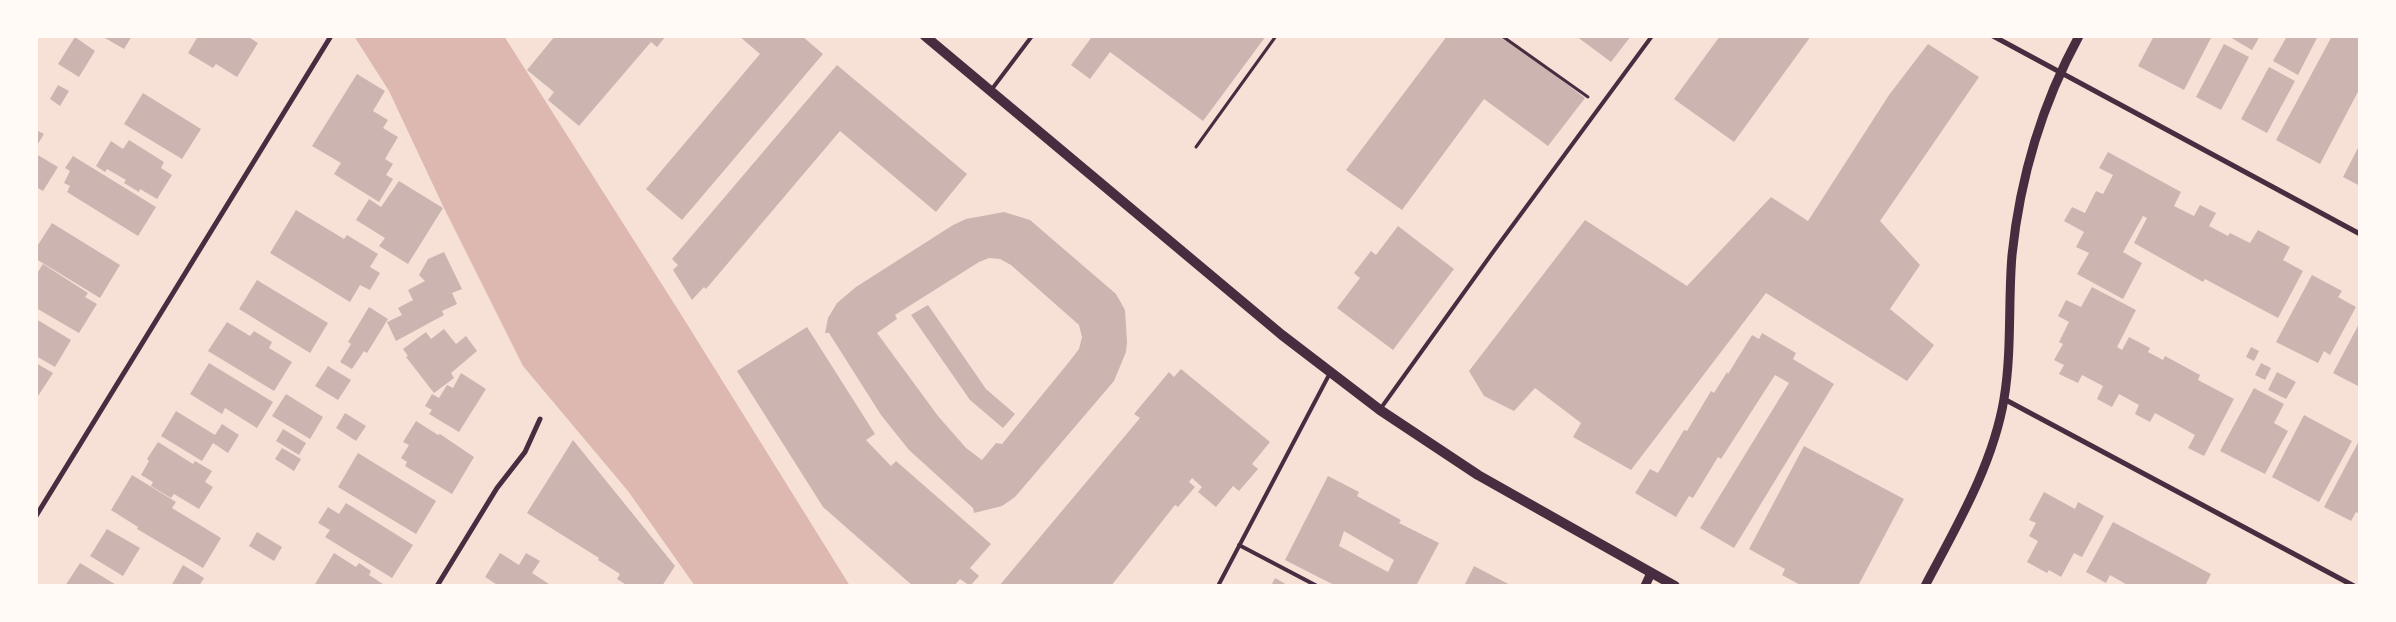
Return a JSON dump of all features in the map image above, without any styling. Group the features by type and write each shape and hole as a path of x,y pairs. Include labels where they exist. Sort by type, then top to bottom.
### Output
{"main road":[{"path":"925,36 1330,373 1380,410 1478,475 1675,586"}],"street":[{"path":"36,516 331,36"},
{"path":"1993,36 2360,234"},
{"path":"1925,586 1983,469 1995,435 2004,399 2010,340 2012,256 2020,194 2038,131 2060,72 2079,36"},
{"path":"2004,399 2354,586"},
{"path":"437,586 497,488 525,452 540,419"},
{"path":"1644,586 1651,573"}],"lane":[{"path":"990,91 1032,36"},
{"path":"1380,410 1652,36"},
{"path":"1218,586 1330,373"},
{"path":"1239,545 1317,586"}],"path":[{"path":"1196,147 1276,36"},
{"path":"1502,36 1601,106"}],"shaded area":[{"path":"354,36 504,36 682,316 850,586 695,586 628,491 523,366 443,206 389,91"}],"building":[{"path":"106,36 132,36 124,49 105,38"},
{"path":"198,36 247,36 258,43 237,77 216,64 213,68 188,53"},
{"path":"555,36 666,36 657,47 651,42 579,126 548,100 554,92 527,70"},
{"path":"739,36 802,36 823,54 682,220 646,189 760,54"},
{"path":"1089,36 1266,36 1203,121 1110,52 1090,79 1071,65 1091,38"},
{"path":"1447,36 1498,36 1520,49 1585,98 1548,146 1484,99 1402,210 1346,170"},
{"path":"1576,36 1631,36 1611,62"},
{"path":"1720,36 1811,36 1734,142 1674,99"},
{"path":"2154,36 2212,36 2184,90 2138,66"},
{"path":"2228,36 2260,36 2252,50"},
{"path":"2287,36 2318,36 2298,75 2273,61"},
{"path":"2332,36 2360,36 2360,88 2320,164 2276,140"},
{"path":"75,37 95,51 79,77 58,64"},
{"path":"1928,44 1979,77 1880,221 1920,265 1890,309 1934,345 1907,381 1766,293 1631,470 1573,437 1581,423 1535,388 1514,411 1484,396 1469,371 1585,220 1687,286 1771,197 1808,221 1889,95"},
{"path":"2224,44 2249,57 2221,110 2196,97"},
{"path":"837,65 967,174 936,212 840,131 706,289 704,287 692,300 673,270 678,265 672,259"},
{"path":"2269,67 2295,81 2267,133 2241,119"},
{"path":"357,74 385,91 373,111 388,120 383,128 398,137 385,159 393,164 386,175 393,179 379,202 334,174 341,163 312,146"},
{"path":"58,85 69,91 60,106 50,99"},
{"path":"143,93 201,129 182,159 124,124"},
{"path":"36,130 44,134 36,147"},
{"path":"129,140 164,162 161,168 172,175 157,199 140,189 139,192 124,183 126,180 107,169 105,172 96,166 111,141 123,149"},
{"path":"2360,144 2360,186 2343,177"},
{"path":"2108,152 2181,192 2174,206 2194,216 2200,205 2216,213 2209,226 2228,236 2230,233 2250,243 2258,230 2290,247 2283,260 2303,271 2278,318 2205,279 2203,282 2134,243 2147,218 2143,216 2123,252 2142,263 2123,299 2077,274 2089,253 2076,247 2084,232 2064,221 2072,207 2085,213 2096,191 2103,194 2113,175 2099,168"},
{"path":"36,154 58,167 43,191 36,187"},
{"path":"73,156 156,207 138,236 67,192 70,186 64,183 70,171 65,168"},
{"path":"399,181 443,208 408,264 379,246 385,238 356,220 369,199 381,207"},
{"path":"296,210 344,239 347,235 378,254 370,267 380,273 370,290 360,285 350,302 270,253"},
{"path":"1004,212 1030,220 1116,294 1125,310 1127,342 1126,352 1114,381 1015,497 1002,506 974,513 973,508 909,450 881,415 829,333 825,333 828,318 837,303 856,287 953,225 966,219","holes":["989,258 1000,259 1011,265 1079,325 1082,337 1079,349 1069,362 1002,444 996,443 982,460 966,448 938,416 877,333 897,319 895,315 979,262"]},
{"path":"52,223 120,265 100,298 36,259 36,248"},
{"path":"1398,226 1454,269 1393,350 1337,308 1360,278 1354,273 1371,251 1376,255"},
{"path":"444,252 462,289 452,293 457,304 442,311 444,315 396,341 387,322 402,315 398,308 413,300 408,290 425,281 419,275 428,259"},
{"path":"43,264 88,293 85,297 97,304 79,333 36,308 36,275"},
{"path":"2312,275 2342,291 2338,297 2356,307 2330,355 2324,351 2318,363 2276,342"},
{"path":"257,280 328,323 310,353 239,309"},
{"path":"2092,287 2136,310 2117,347 2122,350 2129,337 2150,348 2148,352 2163,360 2165,356 2200,375 2198,380 2234,399 2204,456 2188,448 2195,435 2155,413 2150,422 2135,414 2139,405 2119,394 2112,407 2097,399 2103,386 2082,375 2078,383 2059,374 2064,365 2054,360 2063,344 2059,342 2069,322 2058,316 2066,300 2081,307"},
{"path":"928,305 986,389 1015,414 1003,428 970,400 911,315"},
{"path":"369,307 388,319 367,353 364,351 352,369 340,362 351,344 348,342"},
{"path":"36,319 71,340 55,367 36,356"},
{"path":"227,322 250,336 254,331 272,342 269,348 292,362 274,391 208,351"},
{"path":"2360,322 2360,387 2333,373"},
{"path":"807,327 875,434 866,440 891,466 896,461 991,544 970,568 979,576 970,586 960,579 954,586 913,586 823,507 737,371"},
{"path":"444,329 456,344 466,336 477,351 451,373 454,378 434,393 406,357 408,356 403,349 426,332 431,339"},
{"path":"1762,333 1796,353 1793,359 1834,384 1734,548 1700,528 1789,383 1775,375 1721,459 1718,457 1693,498 1689,496 1676,517 1635,493 1650,469 1658,473 1684,430 1687,431 1711,391 1714,393 1727,372 1728,374 1752,335 1759,339"},
{"path":"2251,347 2259,351 2254,361 2246,357"},
{"path":"36,363 53,373 36,399"},
{"path":"209,363 273,402 257,428 225,408 222,414 190,394"},
{"path":"2261,363 2271,368 2265,380 2255,375"},
{"path":"328,366 351,380 338,400 315,386"},
{"path":"1181,369 1270,442 1252,464 1258,469 1239,491 1233,486 1216,507 1198,492 1202,487 1192,478 1189,482 1195,487 1178,507 1175,505 1111,586 999,586 1140,418 1134,414 1169,372 1174,377"},
{"path":"2277,372 2296,382 2286,399 2268,390"},
{"path":"461,373 486,389 459,432 429,414 432,410 425,406 432,394 439,398 447,385 453,388"},
{"path":"2254,388 2284,404 2274,423 2288,431 2265,474 2220,451"},
{"path":"286,394 323,417 310,439 272,416"},
{"path":"176,411 215,435 222,424 239,435 228,453 213,443 202,461 161,436"},
{"path":"345,413 366,426 356,441 336,428"},
{"path":"2304,415 2352,441 2319,502 2272,477"},
{"path":"416,421 438,435 440,434 474,457 452,494 405,466 407,462 401,458 409,445 403,442"},
{"path":"283,429 306,443 299,455 276,441"},
{"path":"2360,439 2360,514 2356,512 2351,521 2324,507"},
{"path":"573,440 675,566 662,586 628,586 617,579 620,574 598,560 599,558 527,513"},
{"path":"158,442 193,464 195,461 212,471 205,482 213,487 199,509 174,494 171,498 151,486 153,482 141,475 149,461 147,459"},
{"path":"1804,446 1904,499 1858,586 1802,586 1782,575 1785,569 1749,549"},
{"path":"282,448 301,459 294,471 275,459"},
{"path":"358,453 436,501 416,534 338,487"},
{"path":"132,475 176,502 172,508 221,538 203,568 137,529 138,527 111,510"},
{"path":"1328,476 1359,492 1357,496 1401,520 1399,523 1439,543 1416,586 1336,586 1285,560","holes":["1344,531 1394,560 1388,572 1339,546"]},
{"path":"2044,492 2075,509 2078,502 2104,516 2082,557 2074,553 2061,577 2049,570 2047,573 2027,562 2038,541 2029,536 2036,523 2029,520"},
{"path":"346,503 413,545 392,578 325,537 330,530 318,523 328,507 339,514"},
{"path":"2113,522 2211,574 2205,586 2129,586 2110,575 2106,583 2086,572"},
{"path":"107,529 140,548 123,576 90,556"},
{"path":"257,532 282,547 274,561 249,546"},
{"path":"334,553 356,567 359,563 371,571 369,575 386,586 318,586 315,584"},
{"path":"500,553 519,565 526,553 540,561 532,573 552,586 499,586 485,577"},
{"path":"80,563 118,586 65,586"},
{"path":"183,565 204,578 199,586 171,586"},
{"path":"1474,566 1512,586 1464,586"},
{"path":"1275,578 1289,586 1271,586"}]}
